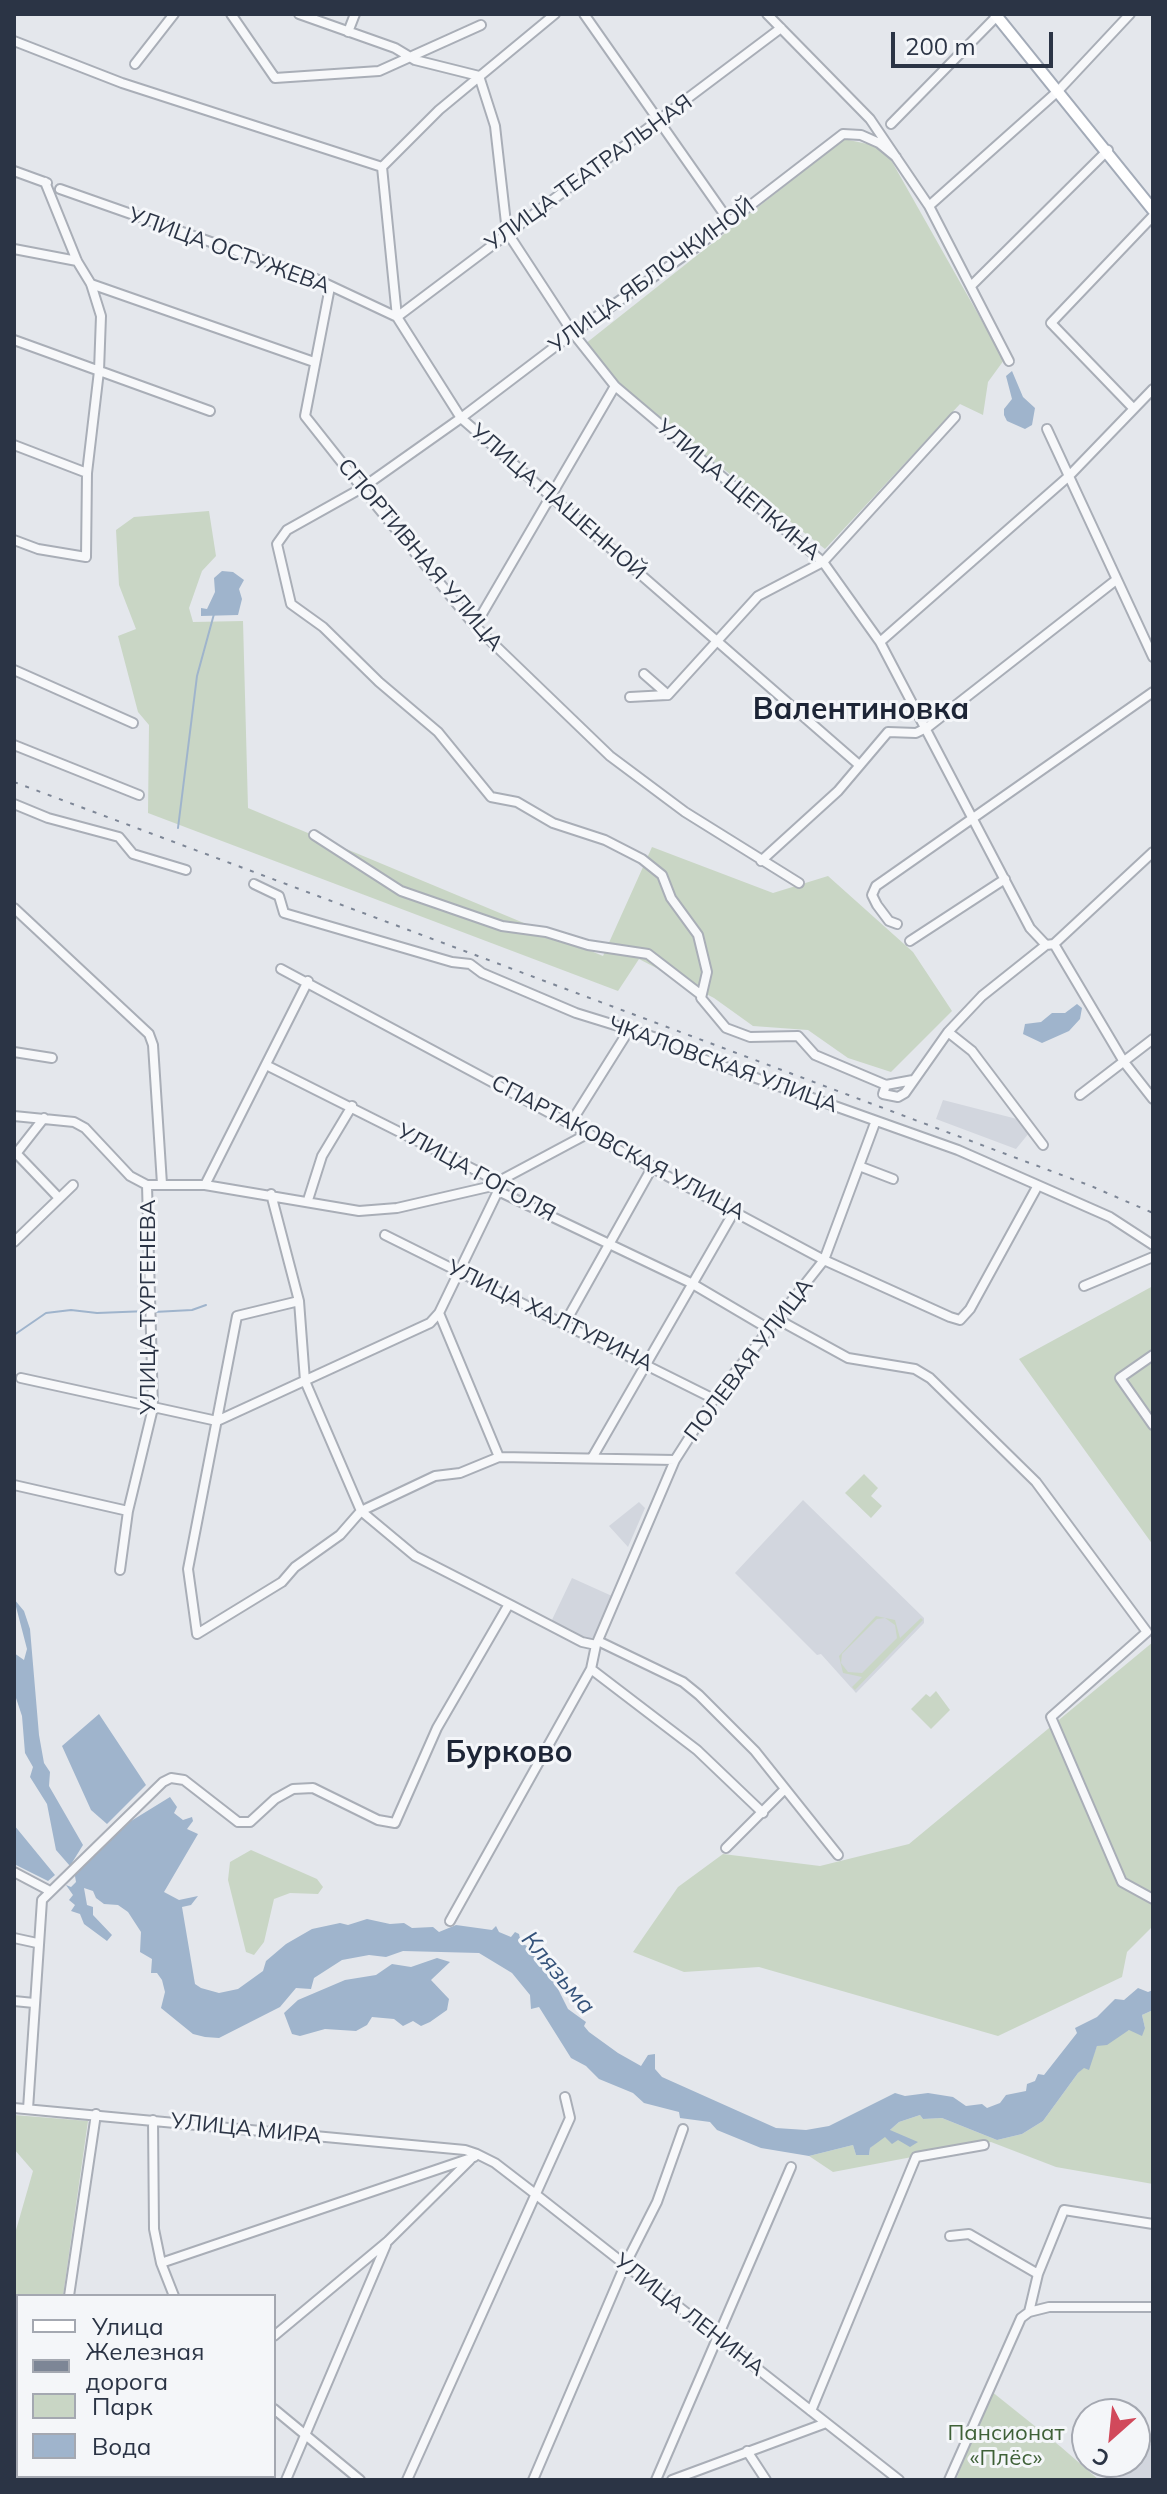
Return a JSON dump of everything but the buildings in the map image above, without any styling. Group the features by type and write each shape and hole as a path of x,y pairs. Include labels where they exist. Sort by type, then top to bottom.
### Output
{"main road":[{"path":"996,15 1108,150 1153,213"}],"street":[{"path":"135,64 174,14"},
{"path":"231,14 275,78 379,71 481,25"},
{"path":"299,14 395,48 410,57 479,76"},
{"path":"348,32 355,14"},
{"path":"14,41 122,83 382,167 479,76 555,14"},
{"path":"584,14 729,221"},
{"path":"767,14 870,119 929,206 1009,361"},
{"path":"929,206 1058,91 1130,14"},
{"path":"891,124 996,15"},
{"name":"УЛИЦА ТЕАТРАЛЬНАЯ","path":"397,317 781,28"},
{"name":"УЛИЦА ЩЕПКИНА","path":"479,76 495,126 507,232 573,333 615,386 823,562 880,642 928,727 1030,928 1050,944 1124,1062 1153,1099"},
{"name":"УЛИЦА ЯБЛОЧКИНОЙ","path":"700,994 707,972 698,935 671,898 662,875 642,859 605,840 553,823 517,802 491,797 438,732 379,682 323,627 291,604 278,550 281,537 297,523 362,488 461,418 843,134 861,135 879,143 896,157"},
{"path":"972,285 1108,150"},
{"name":"УЛИЦА ПАШЕННОЙ","path":"382,167 397,317 461,418 858,764"},
{"path":"14,171 48,183 77,261 91,284 101,316 99,371 87,473 86,557 38,549 14,540"},
{"name":"УЛИЦА ОСТУЖЕВА","path":"60,189 330,287 397,317"},
{"path":"1133,408 1051,323 1153,213"},
{"path":"14,249 77,261"},
{"path":"91,284 314,362"},
{"name":"СПОРТИВНАЯ УЛИЦА","path":"330,287 305,416 475,626 610,756 685,812 799,883"},
{"path":"14,340 147,385 210,411"},
{"path":"475,626 615,386"},
{"path":"880,642 1069,476 1153,389"},
{"path":"630,697 668,695 758,596 823,562 955,417"},
{"path":"1047,429 1153,657"},
{"path":"14,445 87,473"},
{"path":"761,861 838,791 888,732 916,733 928,727 1116,580"},
{"path":"14,670 133,723"},
{"path":"644,674 668,695"},
{"path":"897,924 889,921 877,905 872,895 876,886 1153,692"},
{"path":"14,745 139,795"},
{"path":"14,804 48,818 119,837 133,854 186,870"},
{"path":"314,835 401,891 502,926 648,954 700,994 704,1003 734,1032 760,1039 798,1036 815,1055 886,1085 913,1080 948,1032 982,996 1050,944 1153,852"},
{"path":"910,941 1005,879"},
{"name":"ЧКАЛОВСКАЯ УЛИЦА","path":"254,884 279,896 284,913 452,962 470,964 482,973 576,1013 673,1043 700,1058 875,1123 958,1150 1110,1217 1153,1245"},
{"name":"УЛИЦА ТУРГЕНЕВА","path":"14,908 149,1034 153,1045 162,1184"},
{"name":"СПАРТАКОВСКАЯ УЛИЦА","path":"281,969 824,1260 960,1320 970,1309 1027,1199 1037,1187"},
{"path":"205,1185 308,981"},
{"path":"570,1124 629,1030"},
{"path":"948,1032 972,1051 1043,1145"},
{"path":"1080,1095 1153,1039"},
{"path":"14,1052 52,1058"},
{"name":"УЛИЦА ГОГОЛЯ","path":"266,1065 352,1106 499,1187 691,1283 769,1329"},
{"path":"308,1200 322,1156 352,1106"},
{"path":"14,1116 74,1122 85,1128 130,1176 147,1185 205,1185 359,1211 397,1208 499,1187"},
{"path":"44,1118 15,1154 58,1197"},
{"name":"ПОЛЕВАЯ УЛИЦА","path":"450,1921 591,1669 597,1643 675,1460 714,1399 824,1260 875,1123"},
{"path":"21,1378 217,1421 430,1323 439,1313 507,1174 589,1133"},
{"path":"565,1323 653,1166"},
{"path":"859,1166 893,1179"},
{"path":"14,1242 73,1185"},
{"name":"УЛИЦА ТУРГЕНЕВА","path":"120,1570 128,1511 153,1408 147,1185"},
{"path":"271,1194 299,1301 305,1381 361,1511 415,1556 582,1642 597,1643 691,1688 738,1731 838,1855"},
{"path":"592,1458 735,1210"},
{"name":"УЛИЦА ХАЛТУРИНА","path":"385,1235 714,1399"},
{"path":"1084,1286 1153,1257"},
{"path":"217,1421 237,1316 299,1301"},
{"path":"439,1313 499,1457"},
{"path":"777,1319 848,1358 915,1369 930,1378 1036,1482 1140,1621 1147,1632 1051,1717 1122,1882 1153,1899"},
{"path":"1153,1355 1120,1378 1153,1425"},
{"name":"ПОЛЕВАЯ УЛИЦА","path":"217,1421 188,1569 197,1634 282,1582 295,1567 340,1535 361,1511 435,1476 460,1473 499,1457 675,1460"},
{"path":"14,1485 128,1511"},
{"path":"28,2109 37,1943 42,1900 50,1891 163,1782 171,1778 184,1780 238,1822 250,1822 275,1799 293,1789 313,1788 378,1820 395,1823 437,1728 509,1604"},
{"path":"591,1669 697,1750 763,1813"},
{"path":"726,1848 785,1789"},
{"path":"14,1872 50,1891"},
{"path":"14,1938 37,1943"},
{"path":"14,2001 34,2003"},
{"path":"407,2480 570,2118 565,2097"},
{"name":"УЛИЦА МИРА","path":"14,2108 465,2150 476,2156"},
{"path":"69,2294 96,2114"},
{"path":"153,2120 154,2229 161,2263 173,2294"},
{"path":"533,2480 625,2265 657,2202 683,2129"},
{"path":"811,2411 916,2157 984,2145"},
{"path":"161,2263 476,2156"},
{"path":"276,2334 388,2241 476,2156"},
{"name":"УЛИЦА ЛЕНИНА","path":"476,2156 495,2163 899,2480"},
{"path":"656,2480 791,2167"},
{"path":"949,2480 1016,2327 1029,2312 1038,2274 1064,2210 1153,2224"},
{"path":"950,2236 969,2234 1038,2274"},
{"path":"286,2480 388,2241"},
{"path":"1029,2312 1049,2307 1153,2307"},
{"path":"276,2411 360,2480"},
{"path":"672,2480 826,2423"},
{"path":"747,2451 766,2480"}],"shaded area":[{"path":"943,1100 1017,1119 1029,1133 1016,1149 936,1119"},
{"path":"803,1500 924,1618 924,1623 856,1693 821,1654 817,1655 735,1573"},
{"path":"639,1502 645,1508 628,1547 609,1526"},
{"path":"572,1578 612,1596 591,1644 550,1624"},
{"path":"1151,2444 1153,2480 1118,2480 1151,2478"}],"green space":[{"path":"844,139 877,146 891,160 1004,360 988,382 983,415 960,404 825,549 622,389 585,344"},
{"path":"209,511 216,556 202,571 189,608 193,622 243,621 248,808 603,956 652,847 773,893 828,876 913,952 952,1011 891,1072 848,1058 808,1030 753,1026 714,998 639,959 618,991 148,813 149,725 138,712 118,636 136,629 119,585 116,530 134,517"},
{"path":"1153,1286 1153,1545 1019,1359"},
{"path":"864,1474 878,1488 871,1496 882,1506 871,1518 845,1493"},
{"path":"876,1616 895,1620 900,1638 921,1618 923,1620 855,1690 852,1687 862,1677 843,1673 839,1656","holes":["885,1618 895,1625 897,1638 862,1673 848,1672 841,1663 842,1654 877,1619"]},
{"path":"1153,1642 1153,1926 1127,1952 1122,1977 998,2036 759,1967 684,1972 633,1952 678,1887 723,1854 820,1866 909,1844"},
{"path":"936,1691 950,1710 931,1729 911,1709 926,1694 930,1697"},
{"path":"251,1850 317,1879 323,1887 318,1894 290,1893 274,1899 264,1942 254,1955 246,1952 228,1880 230,1862"},
{"path":"1153,2010 1153,2184 1056,2167 991,2142 833,2172 809,2156 853,2145 856,2155 869,2155 870,2148 899,2122 920,2115 923,2119 942,2118 997,2140 1022,2134 1043,2121 1078,2073 1084,2067 1088,2069 1097,2046 1129,2030 1145,2028 1142,2015"},
{"path":"14,2115 88,2121 63,2294 16,2294 16,2445 14,2237 33,2171 14,2149"},
{"name":"Пансионат «Плёс»","path":"991,2391 1071,2456 1071,2478 1099,2480 956,2480"}],"water":[{"path":"1012,371 1023,397 1035,408 1032,425 1025,429 1007,421 1004,415 1004,409 1012,399 1006,376"},
{"path":"222,571 233,572 244,580 239,589 242,599 238,615 201,616 201,608 207,609 215,592 214,578"},
{"path":"1077,1004 1082,1008 1080,1019 1069,1031 1042,1043 1023,1034 1025,1024 1041,1022 1052,1013 1065,1013"},
{"path":"14,1599 24,1611 30,1629 39,1735 44,1763 50,1772 49,1786 83,1845 70,1866 56,1850 47,1804 30,1777 33,1767 25,1753 22,1716 14,1692 14,1653 24,1660 27,1649"},
{"path":"99,1714 146,1785 107,1824 91,1810 62,1746"},
{"path":"170,1797 177,1807 174,1813 183,1820 192,1817 193,1821 187,1829 198,1834 164,1892 179,1900 198,1896 191,1905 182,1907 195,1984 201,1988 219,1993 238,1989 263,1971 266,1961 286,1944 312,1929 340,1923 348,1925 367,1919 390,1924 404,1923 412,1928 433,1927 439,1932 456,1925 492,1930 496,1926 499,1932 511,1937 515,1932 519,1934 521,1943 537,1951 544,1972 559,1984 558,1989 568,2009 586,2022 584,2026 589,2032 618,2053 641,2066 648,2055 655,2054 655,2069 662,2077 776,2128 806,2130 829,2126 895,2093 953,2097 966,2106 982,2104 987,2108 1000,2103 1006,2095 1026,2091 1027,2084 1035,2081 1038,2074 1044,2075 1077,2033 1075,2028 1097,2017 1115,1999 1124,2000 1138,1988 1148,1992 1153,1990 1153,2010 1142,2015 1145,2028 1142,2036 1129,2030 1107,2045 1097,2046 1089,2070 1084,2068 1078,2073 1043,2121 1022,2134 997,2140 942,2118 923,2119 920,2115 899,2122 890,2130 918,2142 910,2147 898,2140 892,2144 885,2137 870,2148 869,2155 856,2155 853,2145 809,2156 761,2148 717,2130 710,2122 680,2118 679,2112 644,2103 633,2093 599,2079 586,2066 571,2058 539,2007 531,2009 530,1995 512,1973 479,1953 403,1951 386,1957 369,1955 342,1960 314,1978 311,1989 296,1988 280,2007 219,2038 205,2037 193,2034 161,2008 165,1992 162,1980 157,1973 151,1973 152,1959 140,1952 141,1932 128,1912 118,1905 104,1904 93,1891 84,1888 87,1905 93,1907 93,1915 112,1935 107,1941 84,1924 80,1914 71,1911 75,1905 69,1900 73,1895 66,1885 71,1887 76,1882 74,1870 84,1865 131,1821"},
{"path":"14,1825 55,1875 48,1881 14,1864"},
{"path":"437,1958 450,1962 431,1980 449,1999 447,2010 430,2022 421,2026 413,2021 403,2026 394,2019 372,2017 367,2025 356,2031 325,2029 300,2036 292,2034 284,2013 298,2000 345,1980 376,1975 392,1964 411,1967"}],"waterway":[{"path":"178,828 197,676 214,614"},
{"path":"154,1312 192,1310 206,1305"},
{"path":"14,1335 46,1313 71,1310 97,1313 148,1311"}],"railway":[{"path":"14,782 1091,1186 1153,1213"}],"district":[{"name":"Валентиновка","path":"861,710"},
{"name":"Бурково","path":"509,1753"}],"water label":[{"name":"Клязьма","path":"558,1973"}]}
